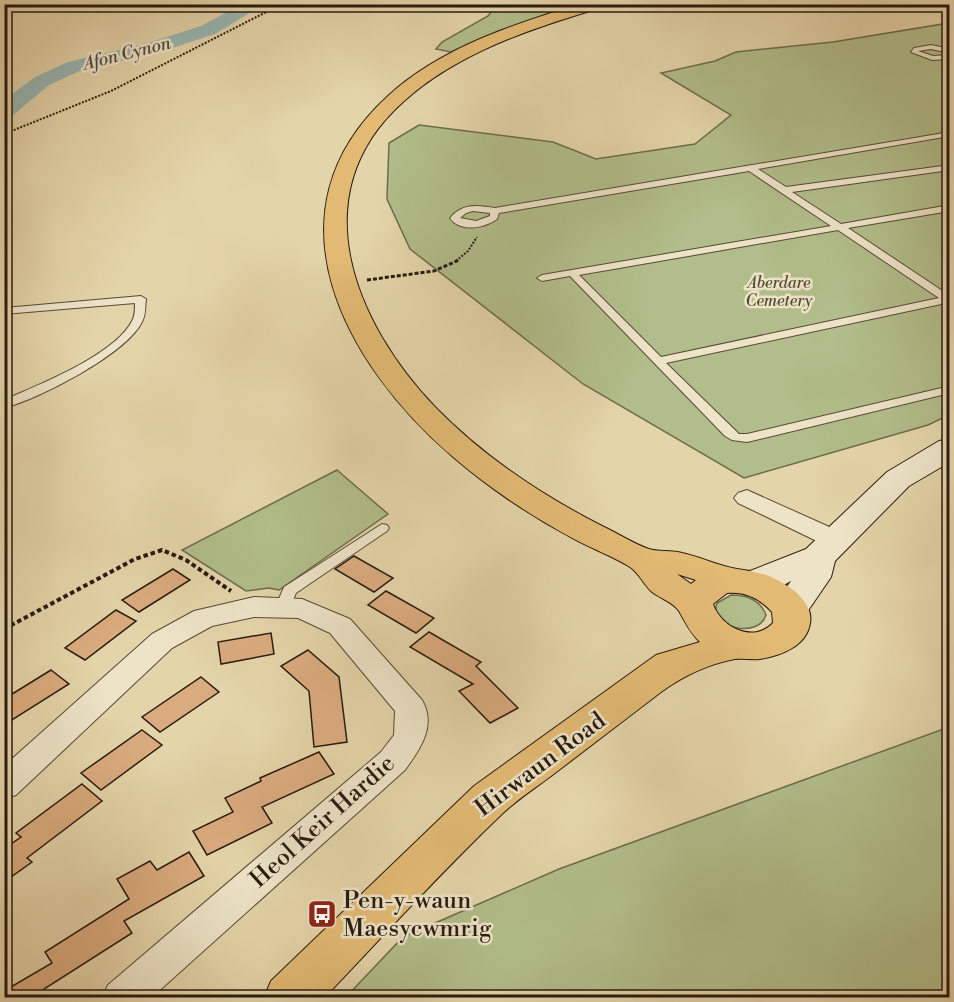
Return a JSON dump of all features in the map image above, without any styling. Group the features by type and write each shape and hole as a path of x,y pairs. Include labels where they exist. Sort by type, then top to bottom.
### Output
{"main road":[{"path":"598,4 528,26 481,46 420,81 395,100 374,120 342,173 335,205 334,236 350,299 376,350 408,393 441,430 502,480 560,516 643,559 677,563 745,582 777,594 790,609 792,620 789,629 772,642 756,645 740,644 716,635 704,626 697,610 663,582 643,559"},
{"path":"790,609 813,577 827,549 898,479 950,448"},
{"path":"697,610 704,591 712,586 768,579 827,549"},
{"name":"Hirwaun Road","path":"670,665 697,610"},
{"name":"Hirwaun Road","path":"289,998 490,798 670,665 740,644"}],"street":[{"path":"747,498 827,549"},
{"name":"Heol Keir Hardie","path":"4,786 162,641 204,618 269,608 302,609 340,626 411,708 410,738 393,761 122,998"}],"lane":[{"path":"495,211 494,217 484,223 465,224 457,222 455,218 464,210 473,208 495,211 950,134"},
{"path":"784,190 950,167"},
{"path":"752,168 949,300"},
{"path":"542,278 950,208"},
{"path":"572,273 658,362 729,433 736,437 747,438 950,389"},
{"path":"4,311 141,299 137,322 118,345 90,362 4,405"},
{"path":"658,362 949,300"},
{"path":"269,608 289,590 382,528"}],"path":[{"path":"4,134 56,116 119,87 282,4"},
{"path":"345,282 422,273 449,266 466,254 484,223"},
{"path":"4,629 135,559 162,550 186,560 269,608"}],"green space":[{"path":"486,5 580,5 499,31 451,52 436,49 442,42 488,16 493,10"},
{"name":"Aberdare Cemetery","path":"949,23 949,415 928,425 744,478 583,384 410,249 387,199 389,143 419,125 553,142 596,159 695,144 731,115 661,73 715,61 736,52 833,42"},
{"path":"337,470 388,514 279,590 269,588 246,591 182,550"},
{"path":"731,595 747,597 760,605 766,615 761,623 745,629 726,624 720,619 716,611 717,603"},
{"path":"949,727 949,997 346,997 403,937 559,869"}],"building":[{"path":"354,556 393,578 374,592 335,569"},
{"path":"173,569 190,580 139,612 122,600"},
{"path":"386,591 434,618 416,633 368,605"},
{"path":"116,610 136,621 85,660 65,648"},
{"path":"429,632 481,662 476,666 518,708 490,723 459,691 473,684 410,647"},
{"path":"271,633 274,654 221,664 218,642"},
{"path":"308,650 339,677 347,742 314,747 309,691 281,666"},
{"path":"51,670 69,684 4,725 4,699"},
{"path":"201,677 219,692 160,732 142,717"},
{"path":"142,730 162,745 101,790 81,773"},
{"path":"319,752 334,774 262,807 272,823 207,855 193,831 233,812 225,798 261,781 260,778"},
{"path":"82,784 102,801 27,858 32,862 4,882 4,849 21,837 16,833"},
{"path":"189,852 204,876 124,921 132,933 44,989 49,998 4,998 4,991 52,963 45,952 129,899 117,879 150,861 157,870"}],"waterway":[{"name":"Afon Cynon","path":"4,111 42,81 75,66 153,48 208,30 256,4"}],"place":[{"name":"Pen-y-waun Maesycwmrig","path":"322,914"}]}
